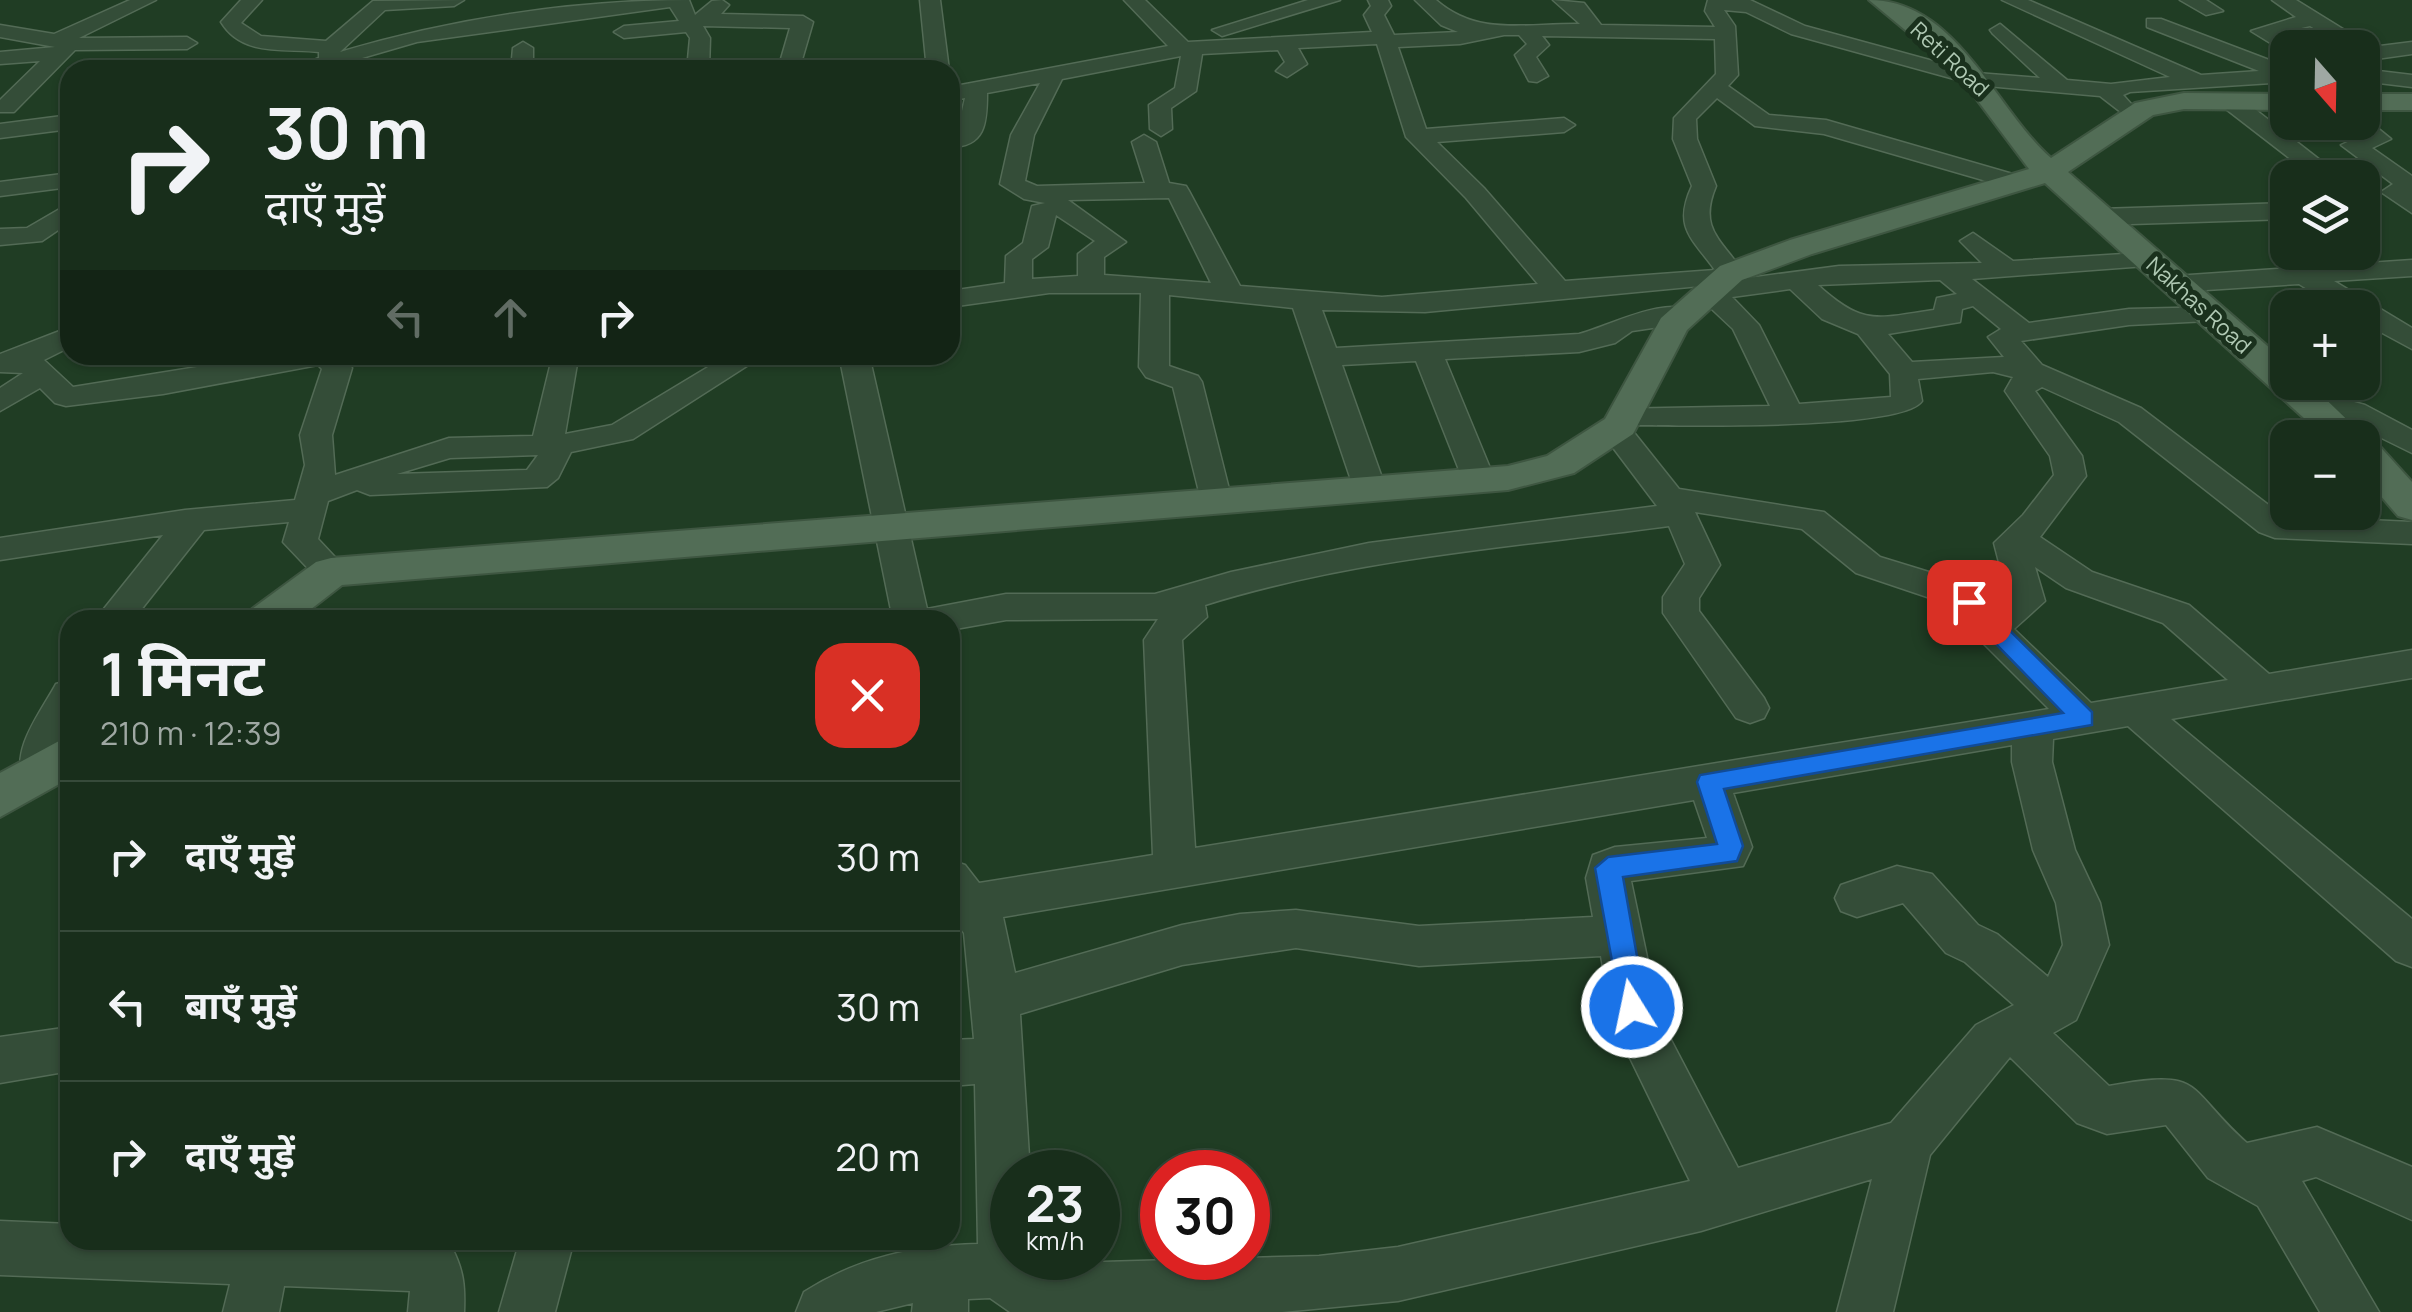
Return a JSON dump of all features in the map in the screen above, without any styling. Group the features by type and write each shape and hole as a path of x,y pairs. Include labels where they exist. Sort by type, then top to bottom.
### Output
{"main road":[{"name":"Reti Road","path":"1881,0 1935,39 1976,79 1998,106 2032,177"},
{"path":"280,610 331,572 1479,480 1560,465 1620,423 1672,325 1712,290 1801,246 2032,177 2134,112 2184,101 2270,102"},
{"path":"2380,102 2412,102"},
{"name":"Nakhas Road","path":"2032,177 2100,217 2270,368"},
{"name":"Nakhas Road","path":"2306,400 2329,420"},
{"path":"2380,470 2412,506"}],"street":[{"path":"2,115 34,75 146,0"},
{"path":"0,58 106,47 186,58 252,0"},
{"path":"330,54 378,4 454,0"},
{"path":"319,60 330,54 414,36 677,0 698,22 699,60"},
{"path":"698,22 723,0"},
{"path":"930,0 937,60"},
{"path":"1134,0 1185,46 1185,91 1160,105 1153,135 1159,190"},
{"path":"1185,46 1235,19 1330,0"},
{"path":"1378,0 1381,6 1374,15 1418,137 1475,192 1558,288"},
{"path":"1426,0 1448,20 1476,32"},
{"path":"1563,0 1577,7 1596,32"},
{"path":"2012,0 2196,80"},
{"path":"2100,35 2179,17 2150,0"},
{"path":"2190,0 2213,11"},
{"path":"2282,0 2331,30"},
{"path":"1790,414 1744,325 1712,290 1697,227 1694,209 1704,186 1685,139 1685,118 1727,75 1725,33 1716,2 1750,6 1793,28 1976,79 2058,83 2112,91 2196,80 2270,77"},
{"path":"2270,36 2261,31 2313,19"},
{"path":"231,22 238,32 261,42 353,60"},
{"path":"624,32 698,22 803,22 791,60"},
{"path":"2154,22 2270,69"},
{"path":"2000,30 2058,83"},
{"path":"0,31 64,52"},
{"path":"960,92 1052,77 1185,46 1284,40 1460,38 1476,32 1725,33"},
{"path":"1527,32 1539,45 1525,55 1537,76"},
{"path":"1284,40 1296,64 1288,72"},
{"path":"2380,50 2412,48"},
{"path":"0,76 34,75"},
{"path":"997,163 1050,92 1052,77"},
{"path":"2380,77 2412,81"},
{"path":"1714,86 1763,121 1826,127 2032,177"},
{"path":"960,137 976,114 976,90"},
{"path":"2112,91 2116,102 2134,112"},
{"path":"2230,102 2307,160"},
{"path":"2,115 60,104"},
{"path":"2,115 60,121"},
{"path":"1418,137 1564,125"},
{"path":"2374,140 2353,144 2408,184 2394,192 2412,205"},
{"path":"960,141 997,163 1012,184 1056,200 1177,190 1210,247 1229,292"},
{"path":"0,189 60,181"},
{"path":"1056,200 1113,242 1091,254 1091,284"},
{"path":"1018,290 1019,256 1035,247 1041,211 1056,200"},
{"path":"2100,217 2270,211"},
{"path":"0,260 12,237 60,216"},
{"path":"1973,241 2007,270"},
{"path":"1324,356 1579,344 1605,337 1624,324 1712,290 1794,278 1950,274 2146,258"},
{"path":"2176,284 2412,268"},
{"path":"1950,274 2022,332"},
{"path":"2304,275 2329,290"},
{"path":"960,298 1091,284 1155,286 1305,301 1432,304 1672,277 1712,290"},
{"path":"1750,708 1681,613 1682,597 1703,566 1620,423 1790,414 1907,401 1905,373 1868,328 1832,312 1794,278"},
{"path":"1155,286 1154,366 1156,372 1188,382 1215,501"},
{"path":"1868,328 1950,316 1947,304 1978,297"},
{"path":"1305,301 1370,489"},
{"path":"2042,376 2026,366 2002,337 2129,316 2208,313"},
{"path":"2380,321 2412,340"},
{"path":"0,402 19,366 60,342"},
{"path":"1427,351 1479,480"},
{"path":"1905,373 1994,363 2042,376 2122,410 2279,528 2412,533"},
{"path":"19,366 61,396 73,396 204,381 236,369 268,365"},
{"path":"330,365 316,435 322,464 300,542 331,572"},
{"path":"0,549 311,502 347,485 535,480 547,471 562,365"},
{"path":"552,445 622,432 728,365"},
{"path":"856,365 909,610"},
{"path":"1992,626 2027,601 2011,543 2035,523 2070,476 2066,456 2020,391 2024,384 2042,376"},
{"path":"2313,400 2354,412 2412,443"},
{"path":"960,615 1006,607 1156,607 1232,584 1368,555 1671,506 1812,520 1868,565 1954,592 2084,719"},
{"path":"121,610 193,520"},
{"path":"2016,537 2079,580 2176,614 2262,689"},
{"path":"1175,870 1163,640 1165,632 1188,617 1186,598"},
{"path":"960,896 1175,870 2412,664"},
{"path":"2134,710 2412,948"},
{"path":"36,775 44,741 60,712"},
{"path":"1865,1312 1907,1143 1994,1041 2060,1005 2086,944 2078,903 2054,850 2046,801 2032,762 2033,727"},
{"path":"1709,782 1730,846 1728,853 1608,868 1638,1023 1725,1197"},
{"path":"1857,898 1897,884 1916,887 1962,939 1981,948 2094,1106 2108,1110 2174,1102 2226,1160 2276,1188 2351,1312"},
{"path":"960,899 986,928 996,1000 974,1061 992,1150"},
{"path":"996,1000 1182,946 1240,934 1296,929 1419,946 1619,934"},
{"path":"0,1060 60,1051"},
{"path":"1010,1280 1014,1286 1046,1292 1319,1283 1398,1274 1725,1197 1907,1143"},
{"path":"2243,1170 2317,1152 2412,1194"},
{"path":"0,1248 263,1259 336,1251 433,1267 438,1277 436,1312"},
{"path":"527,1312 542,1250"},
{"path":"250,1312 263,1259"},
{"path":"824,1312 864,1285 940,1293 990,1275"}],"route":[{"path":"1632,1007 1608,868 1615,864 1728,853 1730,846 1709,782 2084,719 1969,602"}]}
